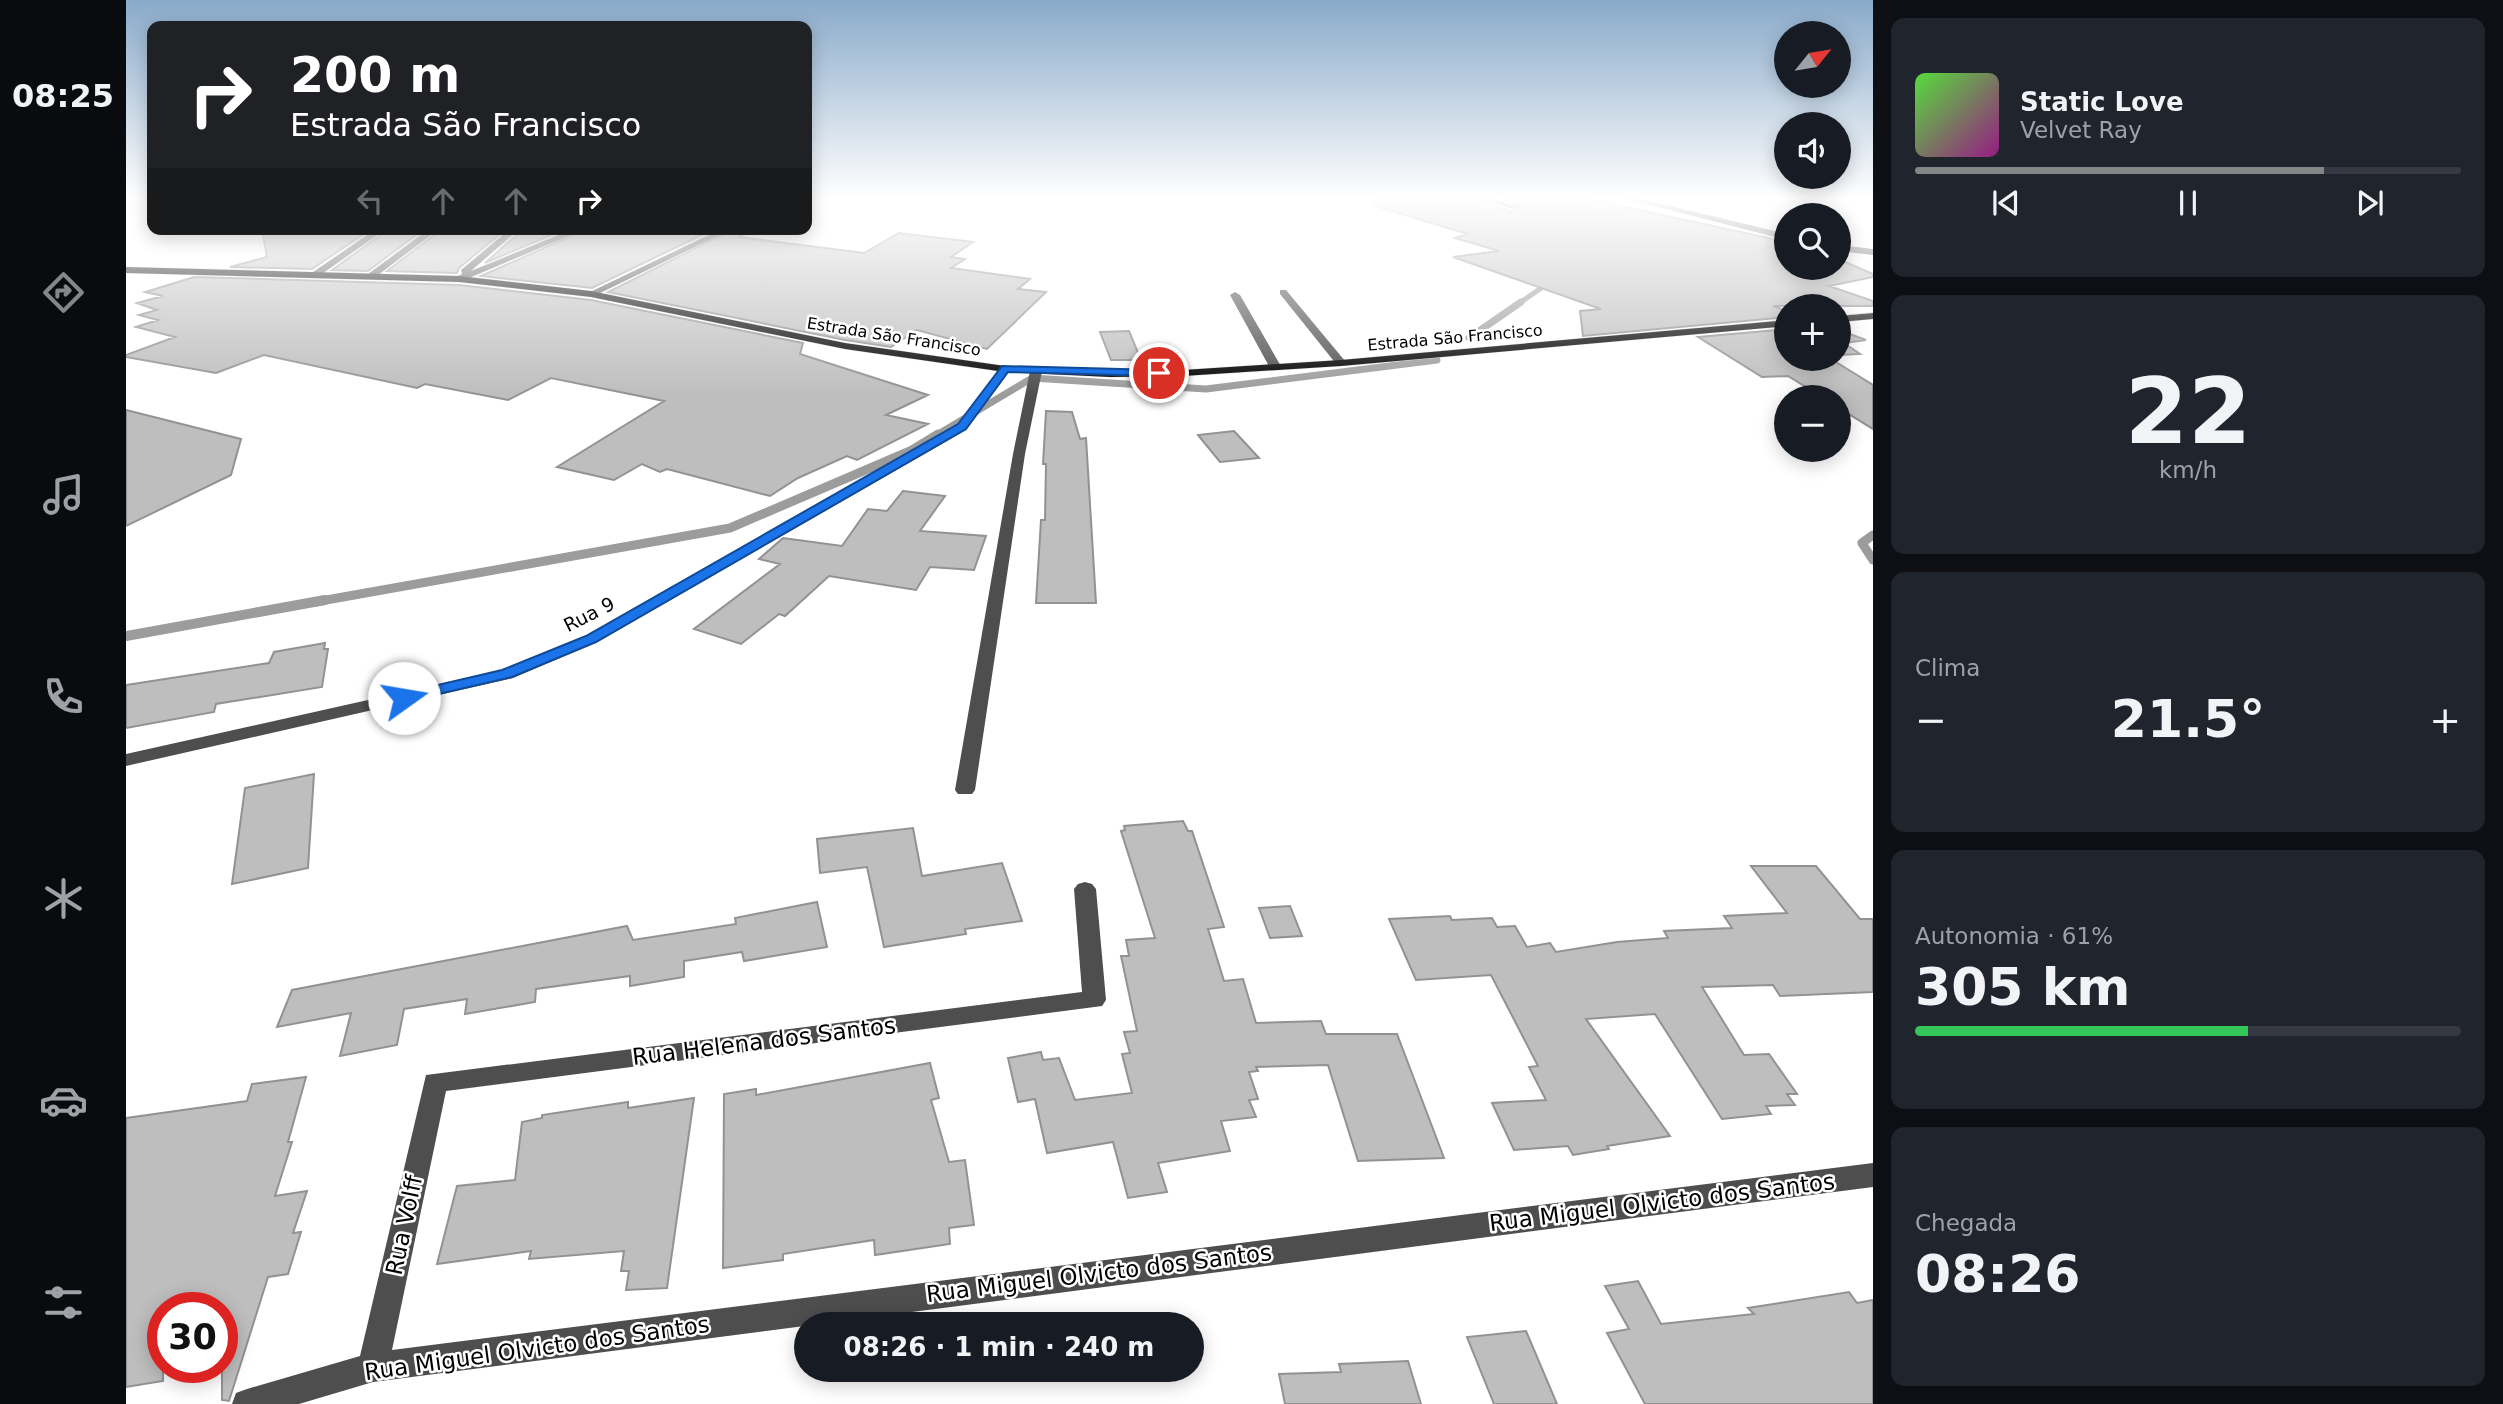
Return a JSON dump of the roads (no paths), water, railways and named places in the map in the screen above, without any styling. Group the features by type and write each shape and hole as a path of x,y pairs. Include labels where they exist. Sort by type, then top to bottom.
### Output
{"main road":[{"name":"Estrada São Francisco","path":"126,270 457,279 591,294 845,346 1035,375 1276,368 1774,324"},
{"path":"1851,318 1873,316"}],"street":[{"path":"316,274 331,264"},
{"path":"372,276 389,264"},
{"path":"457,279 475,264"},
{"path":"457,279 495,264"},
{"path":"591,294 655,264"},
{"path":"1283,292 1341,363"},
{"path":"1235,295 1276,368"},
{"name":"Rua 9","path":"126,760 507,674 591,639 962,427 1005,369"},
{"path":"965,790 1016,467 1035,375"},
{"name":"Rua Helena dos Santos","path":"435,1082 1094,999 1085,889"},
{"name":"Rua Volff","path":"373,1367 435,1082"},
{"name":"Rua Miguel Olvicto dos Santos","path":"247,1404 373,1367 1873,1175"}],"waterway":[{"path":"1518,304 1553,280"},
{"path":"1469,338 1521,302"},
{"path":"935,436 1032,378 1206,389 1437,360"},
{"path":"315,602 730,528 910,451 938,434"},
{"path":"1873,535 1862,543 1873,560"},
{"path":"126,636 325,600"}]}
